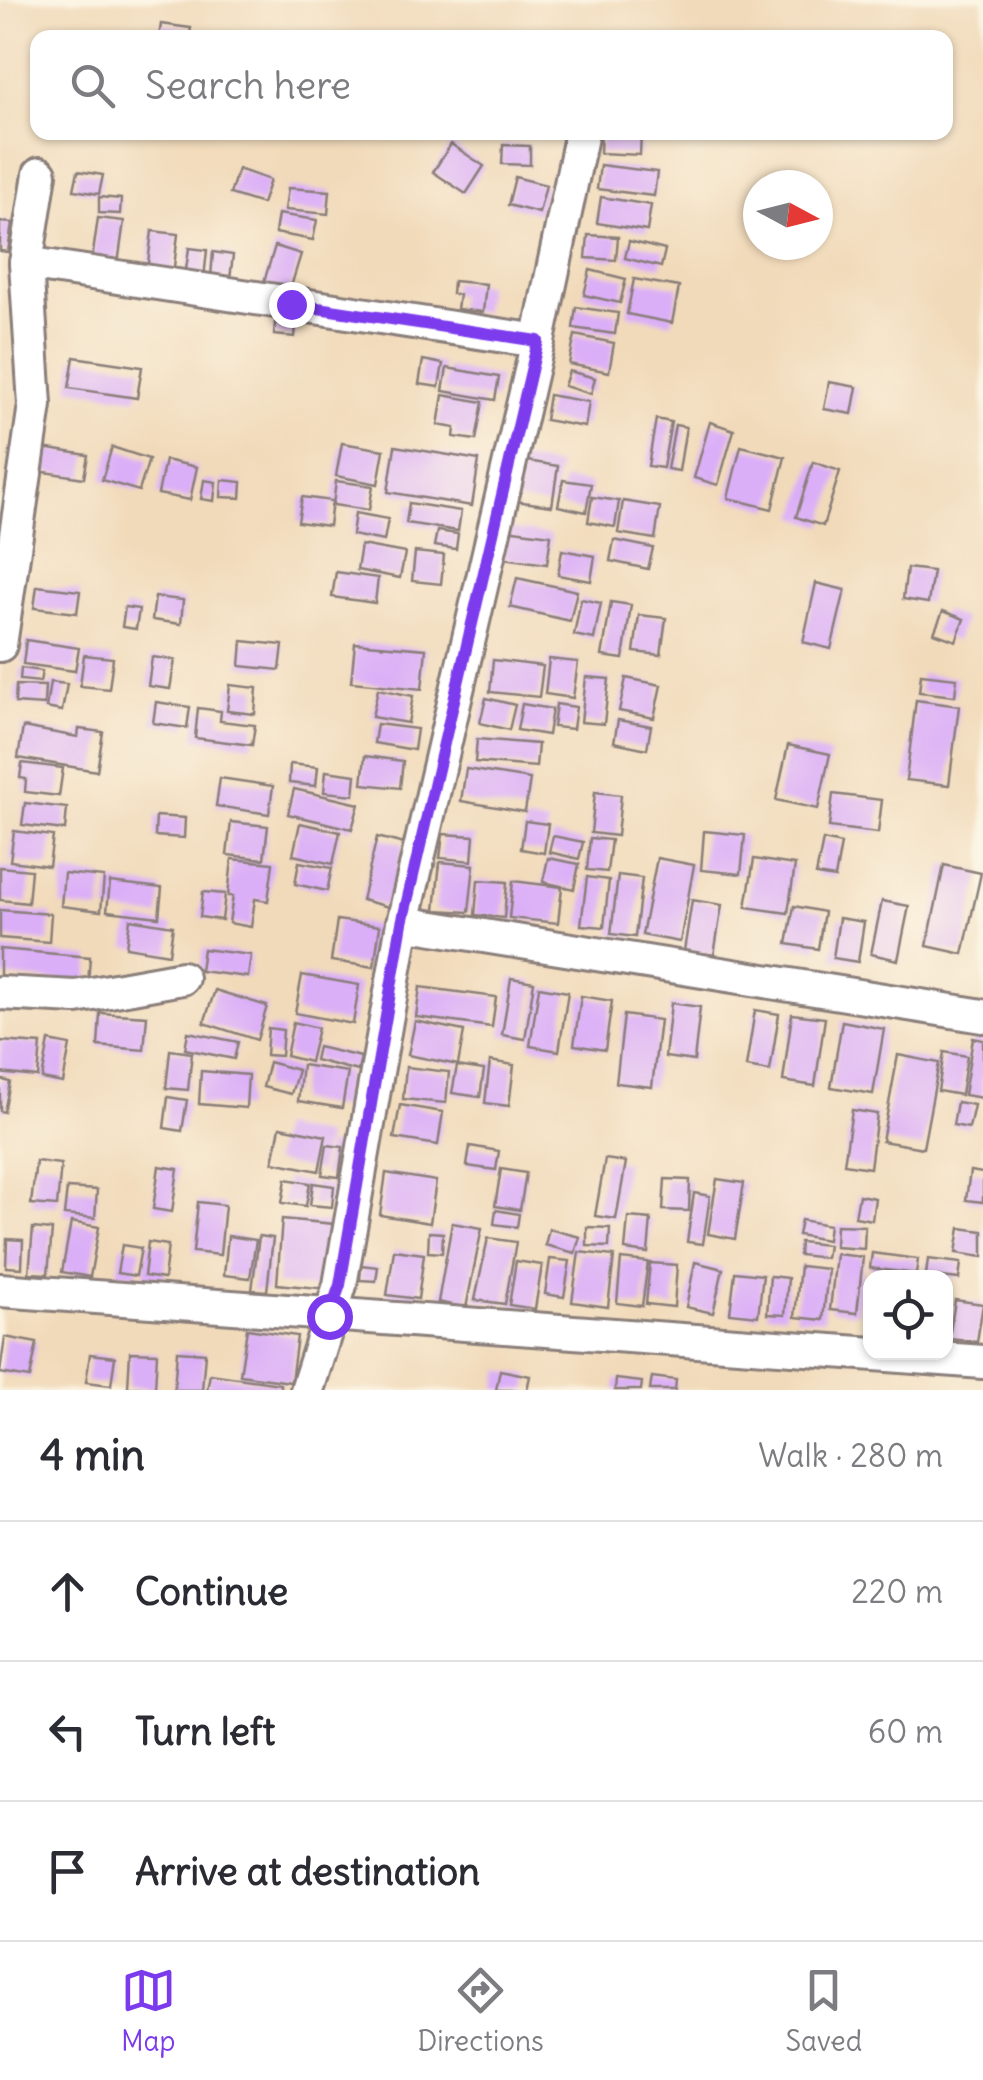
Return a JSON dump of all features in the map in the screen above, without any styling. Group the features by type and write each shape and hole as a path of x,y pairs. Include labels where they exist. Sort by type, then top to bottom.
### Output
{"street":[{"path":"307,1390 340,1285 402,923 538,341 580,140"},
{"path":"0,646 35,405 26,263 40,174"},
{"path":"26,263 538,341"},
{"path":"402,923 983,1016"},
{"path":"0,992 76,997 182,978"},
{"path":"0,1290 983,1362"}],"building":[{"path":"161,24 191,28 191,30 160,30"},
{"path":"601,140 641,140 640,155 600,153"},
{"path":"451,144 484,166 466,194 433,172"},
{"path":"503,145 530,146 530,165 502,164"},
{"path":"600,165 657,172 654,196 597,189"},
{"path":"238,169 270,180 262,204 230,194"},
{"path":"78,171 103,175 99,194 74,190"},
{"path":"515,177 546,185 539,213 508,205"},
{"path":"288,188 330,191 328,214 285,210"},
{"path":"99,197 121,199 120,214 99,213"},
{"path":"601,197 651,205 647,231 597,223"},
{"path":"278,214 317,220 313,240 275,233"},
{"path":"98,218 124,221 118,264 92,260"},
{"path":"0,222 12,223 8,252 0,251"},
{"path":"152,231 178,234 173,275 147,271"},
{"path":"588,235 618,237 616,260 586,258"},
{"path":"629,241 665,250 661,267 625,258"},
{"path":"275,246 301,254 289,293 263,285"},
{"path":"189,248 207,250 204,279 185,277"},
{"path":"213,252 233,255 230,279 211,277"},
{"path":"590,270 626,279 620,303 584,295"},
{"path":"634,279 679,287 672,323 627,314"},
{"path":"453,281 486,284 483,312 457,309 459,295 452,294"},
{"path":"576,307 618,313 615,334 573,328"},
{"path":"275,323 296,326 295,337 274,335"},
{"path":"575,335 614,343 609,372 569,364"},
{"path":"74,357 142,367 137,398 69,388"},
{"path":"423,360 443,364 439,387 419,384"},
{"path":"447,368 499,377 495,400 443,391"},
{"path":"569,371 595,378 591,394 564,386"},
{"path":"829,382 857,387 852,414 824,409"},
{"path":"443,395 483,402 476,440 454,437 455,428 438,425"},
{"path":"549,395 589,402 585,427 545,420"},
{"path":"656,419 671,422 663,468 648,466"},
{"path":"710,422 734,430 718,485 694,478"},
{"path":"675,425 686,427 679,471 667,469"},
{"path":"342,443 384,450 378,484 336,476"},
{"path":"395,446 479,460 472,506 388,492"},
{"path":"741,446 785,457 772,509 728,498"},
{"path":"112,447 149,459 139,491 102,480"},
{"path":"42,448 88,455 84,478 38,471"},
{"path":"165,460 197,467 190,500 158,494"},
{"path":"521,460 558,466 552,506 515,501"},
{"path":"813,462 840,471 823,526 796,517"},
{"path":"204,480 216,482 214,501 201,499"},
{"path":"222,480 242,482 241,498 221,497"},
{"path":"563,480 591,484 586,512 558,506"},
{"path":"336,481 373,486 369,510 333,505"},
{"path":"302,497 332,501 329,526 298,522"},
{"path":"592,497 619,501 615,527 588,522"},
{"path":"623,501 660,507 655,539 618,533"},
{"path":"409,503 461,511 458,531 406,523"},
{"path":"355,513 388,519 384,541 352,535"},
{"path":"506,529 551,535 547,564 503,558"},
{"path":"437,531 458,534 456,549 434,546"},
{"path":"614,540 653,548 648,569 610,561"},
{"path":"361,545 405,553 400,578 357,570"},
{"path":"562,550 595,556 591,581 558,575"},
{"path":"415,552 444,555 441,584 412,581"},
{"path":"907,568 933,571 928,603 903,599"},
{"path":"336,572 378,578 375,603 332,597"},
{"path":"517,578 577,591 570,621 510,607"},
{"path":"816,583 845,590 831,649 803,642"},
{"path":"37,586 80,591 77,613 34,608"},
{"path":"155,597 183,600 181,624 152,620"},
{"path":"581,599 601,603 594,639 574,635"},
{"path":"611,602 631,605 623,659 602,656"},
{"path":"125,607 139,609 136,629 122,627"},
{"path":"943,611 964,619 956,641 934,633"},
{"path":"639,615 666,618 661,655 634,652"},
{"path":"26,640 79,648 75,671 23,664"},
{"path":"242,641 283,645 280,670 240,666"},
{"path":"355,643 426,649 422,689 351,682"},
{"path":"84,655 113,658 109,689 80,686"},
{"path":"152,657 175,660 170,689 148,686"},
{"path":"549,659 578,662 573,698 545,694"},
{"path":"493,660 543,666 539,697 490,692"},
{"path":"21,668 42,671 40,682 20,680"},
{"path":"921,674 957,678 955,696 919,692"},
{"path":"586,677 609,679 604,724 581,722"},
{"path":"626,678 661,685 654,718 619,711"},
{"path":"50,682 67,684 62,711 46,708"},
{"path":"16,685 45,686 44,705 15,703"},
{"path":"230,685 257,688 255,714 227,711"},
{"path":"378,689 413,696 408,723 372,717"},
{"path":"486,698 515,705 509,730 480,723"},
{"path":"916,700 959,706 949,785 906,780"},
{"path":"156,702 190,707 187,728 153,723"},
{"path":"522,704 552,709 548,735 517,730"},
{"path":"556,704 576,707 573,729 553,727"},
{"path":"198,708 221,711 220,721 255,725 252,745 195,738"},
{"path":"618,720 651,726 647,749 614,742"},
{"path":"377,724 417,729 414,750 374,743"},
{"path":"23,727 78,737 79,729 103,732 97,771 18,758"},
{"path":"477,739 538,744 536,767 475,762"},
{"path":"788,745 830,754 818,809 776,800"},
{"path":"365,756 403,761 400,788 362,784"},
{"path":"22,763 63,768 59,796 25,792 26,779 20,778"},
{"path":"290,764 318,767 316,786 289,783"},
{"path":"466,769 530,779 525,812 461,801"},
{"path":"326,771 356,775 354,795 324,792"},
{"path":"220,778 273,786 269,814 216,806"},
{"path":"294,789 359,804 352,829 288,814"},
{"path":"595,792 621,795 617,836 591,833"},
{"path":"833,794 882,800 878,833 829,827"},
{"path":"25,803 67,808 65,830 22,825"},
{"path":"156,816 185,818 184,838 155,836"},
{"path":"525,821 548,824 544,853 521,849"},
{"path":"231,822 268,826 264,859 227,855"},
{"path":"300,823 340,832 333,864 293,855"},
{"path":"14,831 53,836 49,866 10,861"},
{"path":"704,831 745,835 741,874 701,870"},
{"path":"443,834 474,836 472,861 440,858"},
{"path":"553,836 583,842 579,859 549,852"},
{"path":"377,837 404,844 389,907 362,900"},
{"path":"590,838 611,840 607,872 587,870"},
{"path":"823,840 841,844 835,878 816,875"},
{"path":"548,858 579,864 574,889 543,882"},
{"path":"657,858 694,865 680,942 642,935"},
{"path":"232,859 273,863 268,901 255,899 251,927 229,923"},
{"path":"754,859 795,865 788,913 746,907"},
{"path":"299,862 332,868 327,891 295,884"},
{"path":"440,862 474,865 469,912 435,910"},
{"path":"944,865 981,873 963,954 927,946"},
{"path":"0,867 31,870 28,903 0,900"},
{"path":"64,873 104,877 101,911 61,906"},
{"path":"618,875 642,878 635,937 611,934"},
{"path":"587,877 609,880 604,927 581,925"},
{"path":"478,880 507,882 504,918 475,915"},
{"path":"513,881 562,887 558,923 509,918"},
{"path":"110,882 162,888 159,917 107,911"},
{"path":"203,892 225,894 222,920 200,917"},
{"path":"692,900 722,905 714,955 684,951"},
{"path":"882,901 909,906 898,960 871,954"},
{"path":"794,906 824,912 818,949 787,944"},
{"path":"0,910 51,914 49,942 0,938"},
{"path":"839,918 864,922 858,962 833,958"},
{"path":"130,919 173,926 169,954 126,947"},
{"path":"337,920 380,926 374,967 331,961"},
{"path":"0,949 90,957 88,984 0,976"},
{"path":"203,949 251,955 248,977 200,971"},
{"path":"302,975 359,985 353,1024 295,1013"},
{"path":"511,978 534,982 525,1039 502,1035"},
{"path":"420,987 496,997 492,1027 416,1017"},
{"path":"539,987 568,992 559,1051 530,1046"},
{"path":"215,990 267,1006 257,1040 204,1023"},
{"path":"581,996 612,1001 605,1050 574,1045"},
{"path":"671,1003 700,1007 694,1061 665,1057"},
{"path":"755,1010 779,1014 770,1071 746,1067"},
{"path":"100,1013 147,1016 144,1050 98,1046"},
{"path":"792,1014 825,1018 815,1086 783,1081"},
{"path":"624,1015 660,1020 652,1087 616,1083"},
{"path":"415,1021 464,1031 458,1065 408,1055"},
{"path":"842,1021 884,1029 873,1094 831,1087"},
{"path":"293,1022 318,1028 310,1062 286,1056"},
{"path":"268,1028 283,1030 281,1056 266,1055"},
{"path":"188,1032 238,1042 234,1059 185,1049"},
{"path":"973,1038 983,1040 983,1098 964,1095"},
{"path":"0,1041 41,1044 38,1077 0,1073"},
{"path":"49,1041 70,1045 63,1083 42,1079"},
{"path":"318,1047 361,1057 358,1071 315,1060"},
{"path":"170,1050 192,1053 188,1090 166,1088"},
{"path":"944,1052 967,1056 961,1095 938,1091"},
{"path":"898,1055 939,1063 923,1148 882,1141"},
{"path":"490,1061 514,1065 509,1106 485,1103"},
{"path":"269,1062 298,1070 291,1094 263,1087"},
{"path":"302,1065 348,1072 342,1108 298,1101"},
{"path":"457,1066 484,1070 480,1097 452,1093"},
{"path":"406,1067 449,1072 446,1103 403,1099"},
{"path":"201,1071 248,1075 246,1108 199,1104"},
{"path":"0,1079 10,1082 4,1112 0,1111"},
{"path":"168,1097 187,1100 182,1131 164,1128"},
{"path":"957,1102 974,1105 969,1128 953,1125"},
{"path":"400,1105 443,1112 438,1145 394,1138"},
{"path":"852,1110 877,1114 870,1168 844,1164"},
{"path":"280,1127 326,1136 319,1171 273,1162"},
{"path":"327,1145 343,1147 339,1177 322,1175"},
{"path":"470,1146 499,1151 496,1170 467,1166"},
{"path":"605,1159 626,1162 616,1219 595,1216"},
{"path":"36,1161 61,1164 57,1206 31,1204"},
{"path":"159,1166 178,1169 172,1212 153,1209"},
{"path":"501,1169 526,1173 520,1210 495,1206"},
{"path":"970,1171 983,1173 983,1202 966,1200"},
{"path":"386,1173 436,1181 430,1223 380,1215"},
{"path":"286,1179 310,1183 306,1206 282,1203"},
{"path":"665,1179 690,1180 689,1211 663,1210"},
{"path":"717,1179 744,1183 735,1239 708,1234"},
{"path":"313,1183 334,1186 332,1207 310,1205"},
{"path":"67,1188 97,1190 95,1218 64,1215"},
{"path":"694,1193 710,1196 703,1244 687,1242"},
{"path":"859,1195 875,1198 872,1220 855,1217"},
{"path":"198,1202 225,1205 220,1255 193,1252"},
{"path":"496,1210 519,1214 517,1227 494,1224"},
{"path":"628,1217 651,1219 648,1253 625,1250"},
{"path":"282,1219 334,1224 329,1289 277,1284"},
{"path":"801,1220 829,1225 827,1240 798,1235"},
{"path":"71,1222 99,1227 90,1277 62,1272"},
{"path":"452,1223 482,1228 466,1308 438,1302"},
{"path":"836,1225 865,1226 864,1249 835,1247"},
{"path":"587,1227 610,1228 609,1247 587,1246"},
{"path":"33,1228 52,1230 48,1274 29,1273"},
{"path":"960,1228 983,1231 983,1257 956,1253"},
{"path":"549,1229 580,1237 575,1253 545,1245"},
{"path":"429,1232 443,1233 442,1253 428,1252"},
{"path":"228,1236 256,1240 250,1278 224,1275"},
{"path":"259,1236 273,1238 267,1291 252,1290"},
{"path":"488,1238 516,1242 505,1304 475,1300"},
{"path":"7,1239 23,1240 22,1268 6,1267"},
{"path":"148,1242 168,1245 164,1279 144,1276"},
{"path":"800,1242 828,1245 826,1258 799,1255"},
{"path":"122,1245 141,1248 136,1276 117,1273"},
{"path":"394,1250 424,1254 418,1299 387,1295"},
{"path":"579,1252 614,1256 608,1307 572,1302"},
{"path":"872,1253 918,1259 917,1270 870,1268"},
{"path":"836,1254 863,1257 857,1313 830,1310"},
{"path":"550,1259 570,1261 564,1297 545,1294"},
{"path":"621,1259 648,1262 642,1306 617,1303"},
{"path":"928,1259 961,1263 959,1279 953,1278 953,1270 927,1270"},
{"path":"516,1261 542,1265 535,1309 509,1305"},
{"path":"695,1262 723,1269 713,1313 686,1307"},
{"path":"650,1263 677,1265 674,1307 646,1304"},
{"path":"361,1265 378,1267 376,1281 360,1280"},
{"path":"800,1266 828,1269 823,1320 795,1317"},
{"path":"735,1272 763,1275 758,1316 730,1313"},
{"path":"770,1276 788,1278 785,1315 767,1314"},
{"path":"955,1300 983,1304 977,1342 953,1339"},
{"path":"247,1329 297,1336 291,1382 240,1375"},
{"path":"5,1337 37,1343 30,1378 0,1373"},
{"path":"177,1351 205,1353 202,1390 174,1390"},
{"path":"130,1352 157,1353 155,1388 128,1387"},
{"path":"90,1354 115,1357 111,1385 86,1382"},
{"path":"500,1370 530,1376 527,1390 496,1390"},
{"path":"210,1374 280,1384 280,1390 207,1390"},
{"path":"652,1377 676,1380 675,1390 650,1390"},
{"path":"616,1379 642,1382 641,1390 615,1390"}],"route":[{"path":"291,304 538,341 402,923 340,1285 329,1316"}]}
